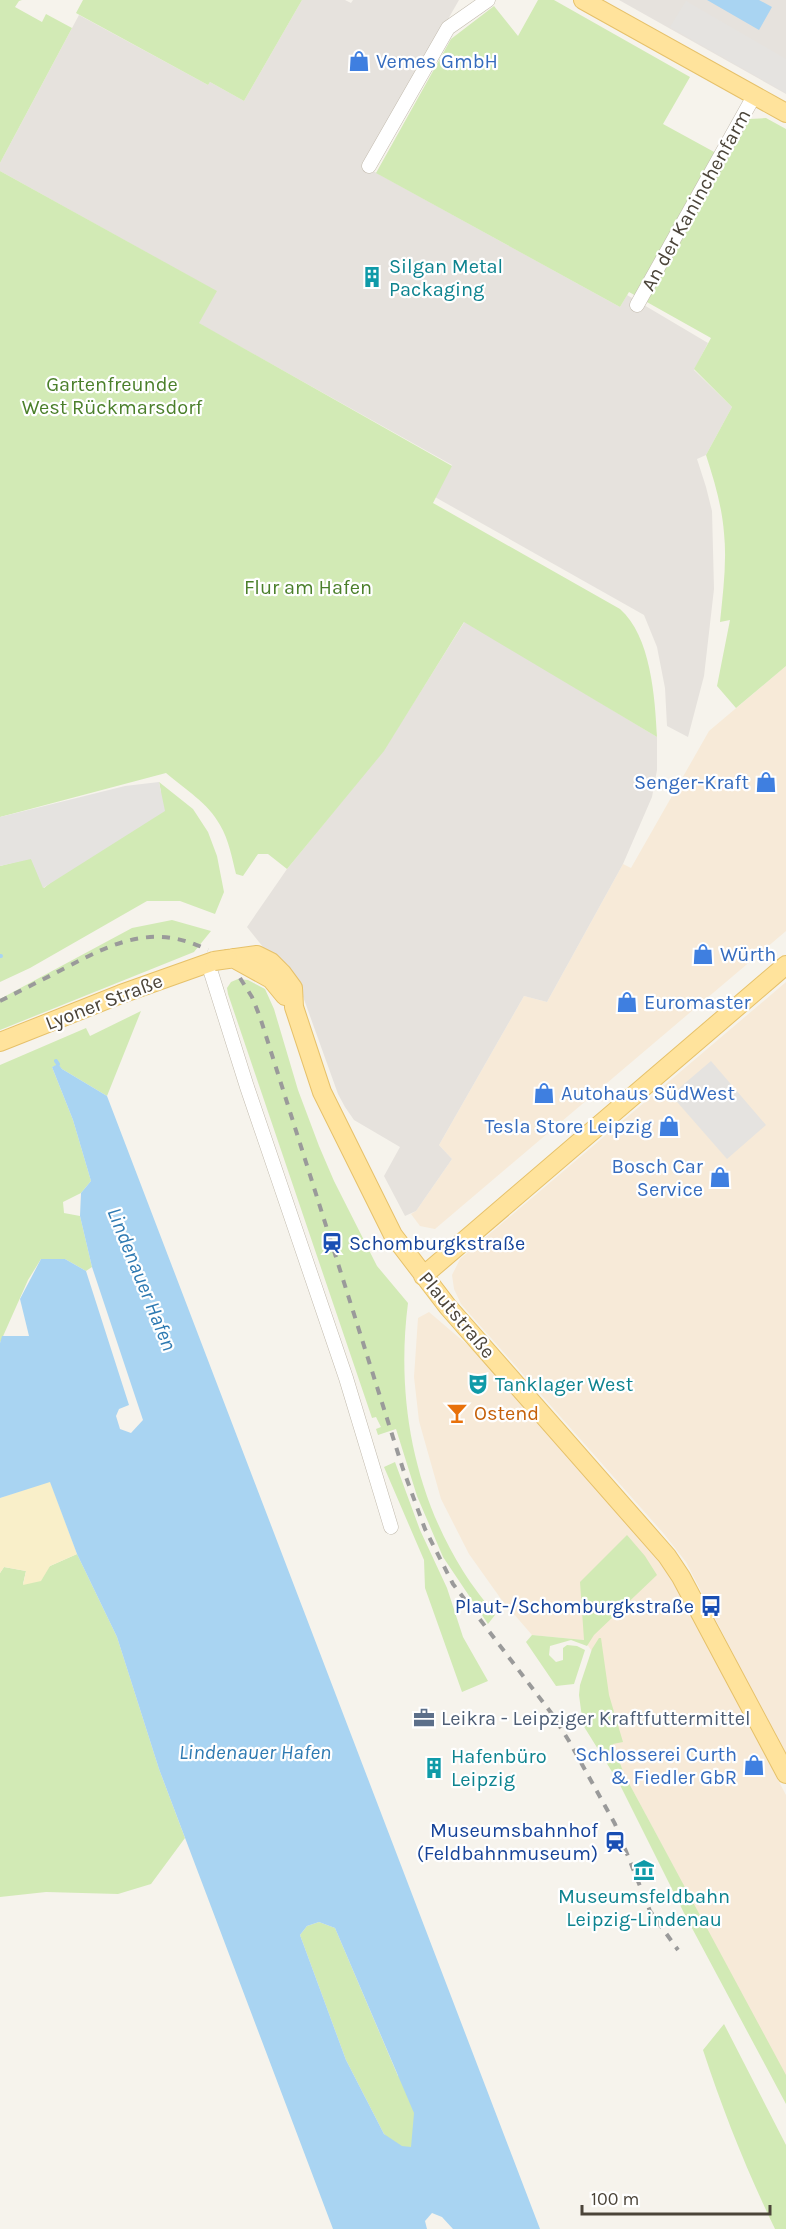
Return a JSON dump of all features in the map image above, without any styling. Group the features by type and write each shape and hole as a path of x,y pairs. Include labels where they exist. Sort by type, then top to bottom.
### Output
{"main road":[{"path":"583,0 786,113"},
{"name":"Plautstraße","path":"221,960 257,955 272,962 293,988 294,1007 322,1092 393,1235 448,1307 667,1556 681,1576 786,1774"},
{"name":"Lyoner Straße","path":"0,1042 221,960"},
{"path":"423,1276 786,966"}],"street":[{"path":"369,166 448,28 488,0"},
{"name":"An der Kaninchenfarm","path":"637,305 754,96"},
{"path":"221,960 247,1087 346,1378 391,1527"}],"shaded area":[{"path":"302,0 345,0 351,3 353,0 459,0 364,166 620,307 627,295 708,343 694,370 732,407 706,455 697,459 712,511 714,589 704,676 688,737 667,726 665,688 657,647 644,615 435,497 452,465 198,323 216,291 0,171 0,163 79,15 208,85 210,82 244,101"},
{"path":"619,0 786,0 786,94"},
{"path":"686,1 786,59 786,93 670,27"},
{"path":"465,621 657,737 657,770 652,797 623,864 547,1002 524,996 439,1145 452,1159 416,1211 405,1216 384,1176 400,1147 354,1120 338,1094 296,977 287,964 263,947 247,927 287,869 384,750"},
{"path":"786,666 786,931 435,1229 420,1226 411,1214 416,1211 452,1159 439,1145 524,996 547,1002 623,864 631,868 709,731"},
{"path":"159,782 165,811 43,888 31,859 0,866 0,817 125,786"},
{"path":"786,982 786,1757 686,1562 664,1534 461,1304 454,1289 452,1275 460,1259"},
{"path":"711,1061 766,1125 727,1159 671,1095"},
{"path":"429,1312 498,1374 652,1550 676,1587 786,1795 786,2078 624,1774 606,1727 594,1654 584,1640 532,1635 501,1599 469,1554 441,1499 419,1421 414,1377 418,1318"}],"green space":[{"path":"0,0 22,0 15,7 42,22 46,14 72,28 0,163"},
{"path":"83,0 302,0 244,101 210,82 208,85 76,13"},
{"path":"538,0 554,0 690,77 663,124 727,159 750,119 766,118 786,129 786,666 736,708 717,686 730,620 720,622 725,544 720,503 706,455 732,407 694,369 711,338 629,292 620,307 376,173 451,39 494,6 518,36"},
{"path":"0,171 217,291 199,323 452,466 433,503 620,609 639,635 645,651 653,686 657,737 464,622 384,751 287,869 268,854 258,854 243,876 236,874 226,837 215,817 196,797 166,773 0,817"},
{"path":"159,782 193,809 208,832 217,856 224,892 215,914 180,901 147,901 30,968 0,982 0,866 31,858 44,888 161,792"},
{"path":"172,920 211,931 194,952 0,1030 0,999 132,928"},
{"path":"238,979 248,980 265,989 274,1009 298,1090 334,1181 377,1266 408,1303 404,1373 412,1442 420,1476 446,1540 467,1577 495,1615 488,1624 443,1557 417,1496 396,1429 378,1435 376,1429 381,1427 376,1417 372,1418 228,994 227,988 231,982"},
{"path":"141,1011 107,1096 58,1065 52,1067 73,1120 91,1181 81,1193 63,1202 64,1213 80,1216 92,1267 86,1271 65,1259 41,1259 28,1280 0,1343 0,1065 86,1028 90,1036"},
{"path":"395,1462 420,1530 447,1588 463,1637 488,1681 462,1692 425,1588 424,1560 384,1467"},
{"path":"627,1535 657,1575 594,1635 587,1646 571,1640 550,1646 549,1655 556,1662 563,1660 563,1648 567,1645 585,1650 574,1684 556,1686 526,1642 532,1635 584,1640 580,1582"},
{"path":"77,1554 117,1637 159,1769 185,1838 151,1884 118,1894 46,1892 0,1897 0,1573 4,1567 26,1571 23,1584 50,1566"},
{"path":"601,1638 609,1695 623,1742 613,1744 624,1774 786,2075 786,2104 685,1915 619,1783 583,1725 580,1685 592,1649"},
{"path":"319,1922 335,1928 398,2076 412,2058 426,2176 384,2134 346,2060 300,1935 307,1926"},
{"path":"724,2024 786,2145 786,2229 775,2229 736,2141 703,2050"}],"sand":[{"path":"50,1481 77,1554 50,1566 41,1581 23,1585 26,1571 4,1567 0,1573 0,1498"}],"water":[{"path":"707,0 759,0 772,7 759,30"},
{"name":"Lindenauer Hafen","path":"58,1064 62,1069 107,1096 540,2229 453,2229 442,2217 432,2213 425,2221 427,2229 333,2229 159,1769 117,1637 77,1554 50,1482 0,1498 0,1343 2,1336 29,1336 20,1299 41,1259 65,1259 86,1271 129,1405 119,1409 116,1416 120,1429 131,1433 143,1420 92,1267 80,1216 81,1193 91,1181 73,1120 52,1067","holes":["319,1922 335,1928 414,2113 411,2147 402,2146 384,2134 346,2060 300,1935 307,1926"]}],"railway":[{"path":"0,1001 102,950 135,939 170,938 208,950"},
{"path":"240,978 252,997 260,1017 403,1469 425,1529 453,1584 552,1714 569,1741 615,1824 650,1911 678,1950"}],"place":[{"name":"Vemes GmbH","path":"359,61"},
{"name":"Silgan Metal Packaging","path":"372,277"},
{"name":"Senger-Kraft","path":"766,782"},
{"name":"Würth","path":"703,954"},
{"name":"Euromaster","path":"627,1002"},
{"name":"Autohaus SüdWest","path":"544,1093"},
{"name":"Tesla Store Leipzig","path":"669,1126"},
{"name":"Bosch Car Service","path":"720,1177"},
{"name":"Schomburgkstraße","path":"332,1243"},
{"name":"Tanklager West","path":"478,1384"},
{"name":"Ostend","path":"457,1413"},
{"name":"Plaut-/Schomburgkstraße","path":"711,1606"},
{"name":"Leikra - Leipziger Kraftfuttermittel","path":"424,1718"},
{"name":"Schlosserei Curth & Fiedler GbR","path":"754,1765"},
{"name":"Hafenbüro Leipzig","path":"434,1768"},
{"name":"Museumsbahnhof (Feldbahnmuseum)","path":"615,1842"},
{"name":"Museumsfeldbahn Leipzig-Lindenau","path":"644,1870"}],"park label":[{"name":"Gartenfreunde West Rückmarsdorf","path":"112,396"},
{"name":"Flur am Hafen","path":"308,587"}]}
